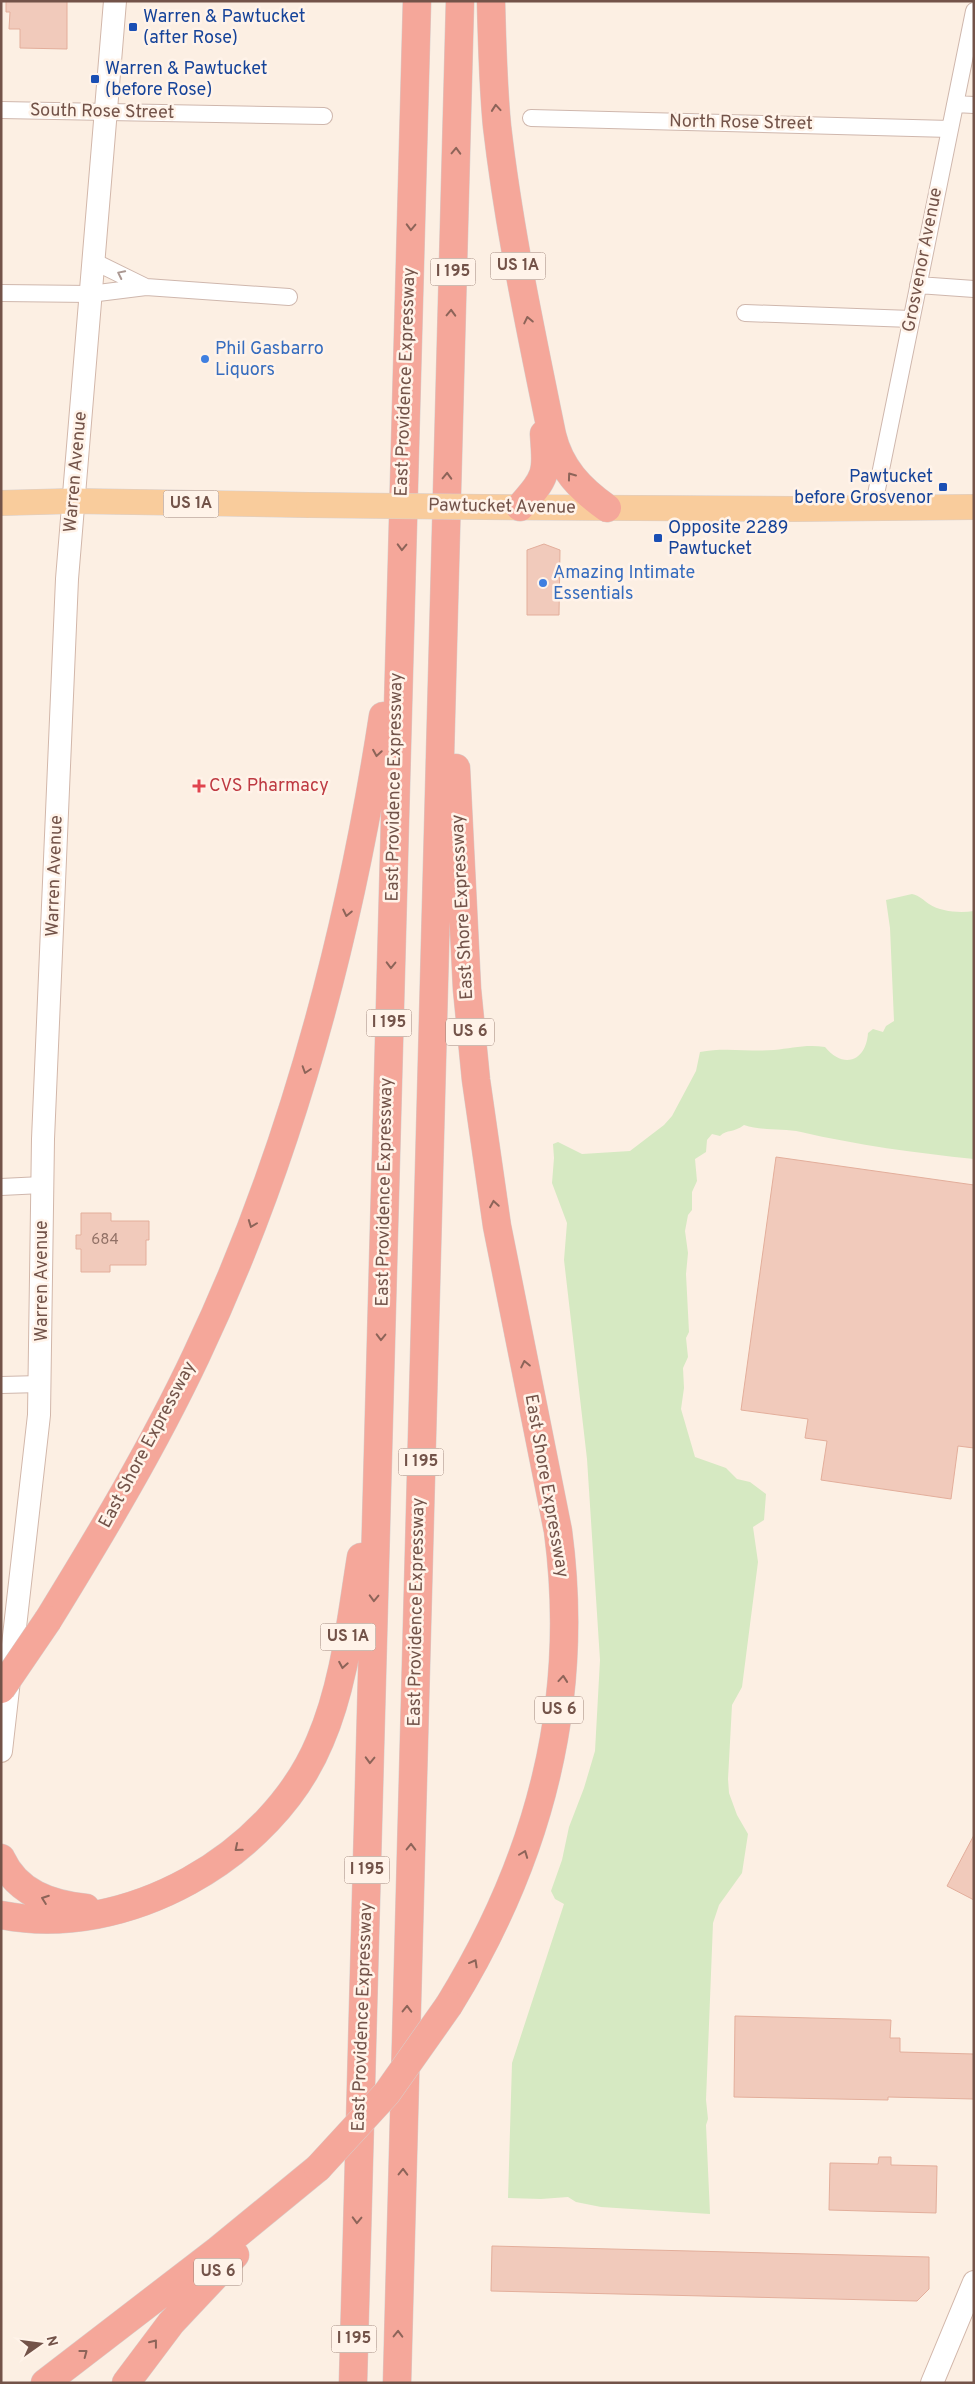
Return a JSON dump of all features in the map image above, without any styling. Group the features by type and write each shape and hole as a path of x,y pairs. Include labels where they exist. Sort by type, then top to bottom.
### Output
{"highway":[{"path":"408,1 412,179"},
{"name":"East Providence Expressway","path":"353,2383 417,1"},
{"name":"East Providence Expressway","path":"397,2383 460,1"},
{"name":"US 1A","path":"491,1 498,127 520,278 554,444 562,463 580,487 607,508"},
{"path":"520,507 539,485 546,468 539,371"},
{"name":"East Shore Expressway","path":"45,2383 218,2250 318,2168 387,2093 449,2005 476,1960 506,1900 540,1806 559,1711 564,1661 565,1620 558,1531 497,1226 472,1048 464,952 445,542"},
{"name":"East Shore Expressway","path":"1,1689 48,1620 137,1471 196,1356 235,1268 282,1146 319,1026 347,913 376,756 400,601"},
{"name":"US 1A","path":"1,1858 13,1878 36,1896 66,1905 110,1910 162,1895 209,1869 246,1841 298,1785 320,1741 340,1680 378,1444"},
{"path":"1,1915 55,1921 83,1917 110,1910"},
{"name":"US 6","path":"126,2383 183,2309 318,2168"}],"main road":[{"name":"Warren Avenue","path":"1,1751 34,1476 41,1384 42,1185 62,684 73,501 116,1"},
{"name":"Pawtucket Avenue","path":"1,503 73,501 607,508 873,509 974,507"},
{"path":"932,2383 971,2294"}],"street":[{"name":"Grosvenor Avenue","path":"873,509 974,10"},
{"path":"955,104 974,105"},
{"name":"South Rose Street","path":"1,110 324,116"},
{"name":"North Rose Street","path":"531,118 950,129"},
{"path":"93,261 146,287"},
{"path":"918,285 974,289"},
{"path":"1,293 90,294 146,287 289,297"},
{"path":"745,313 911,319"},
{"path":"1,1187 42,1185"},
{"path":"1,1385 41,1384"}],"green space":[{"path":"912,894 939,909 957,912 974,911 974,1159 887,1148 794,1131 744,1125 725,1132 720,1136 712,1134 707,1140 706,1152 695,1159 697,1181 692,1192 692,1210 688,1215 685,1231 688,1253 686,1274 689,1332 686,1338 688,1357 683,1368 684,1388 681,1409 695,1457 726,1468 737,1479 750,1482 766,1494 764,1520 753,1527 758,1562 742,1687 732,1705 728,1779 729,1793 737,1815 748,1834 742,1873 719,1905 713,1923 706,2100 710,2214 601,2207 576,2202 568,2197 541,2199 508,2198 512,2063 564,1904 555,1899 551,1891 562,1860 569,1827 584,1788 595,1751 600,1660 587,1459 564,1260 567,1223 552,1183 553,1144 558,1142 582,1154 630,1151 664,1125 672,1116 696,1071 700,1052 718,1050 774,1050 812,1046 825,1047 832,1054 846,1060 858,1056 863,1051 868,1033 873,1029 883,1032 886,1026 894,1021 890,928 886,900"}],"building":[{"path":"6,1 67,1 67,49 20,48 20,29 9,29 10,12 6,12"},
{"name":"Amazing Intimate Essentials","path":"544,544 560,550 559,615 527,615 527,550"},
{"path":"776,1157 974,1185 974,1448 958,1446 951,1499 821,1480 827,1441 805,1438 808,1419 741,1410"},
{"path":"81,1213 111,1213 111,1221 149,1221 149,1240 146,1240 146,1265 110,1265 110,1272 81,1272 81,1249 76,1249 76,1235 81,1235"},
{"path":"974,1835 974,1900 947,1886"},
{"path":"735,2016 891,2020 890,2038 900,2038 900,2052 974,2054 974,2099 888,2097 888,2100 734,2097"},
{"path":"879,2157 891,2157 891,2165 937,2166 936,2213 829,2210 830,2163 878,2164"},
{"path":"492,2246 929,2257 929,2289 917,2301 491,2291"}],"place":[{"name":"Warren & Pawtucket (after Rose)","path":"133,27"},
{"name":"Warren & Pawtucket (before Rose)","path":"95,79"},
{"name":"Phil Gasbarro Liquors","path":"205,359"},
{"name":"Pawtucket before Grosvenor","path":"943,487"},
{"name":"Opposite 2289 Pawtucket","path":"658,538"},
{"name":"Amazing Intimate Essentials","path":"543,583"},
{"name":"CVS Pharmacy","path":"199,786"}]}
